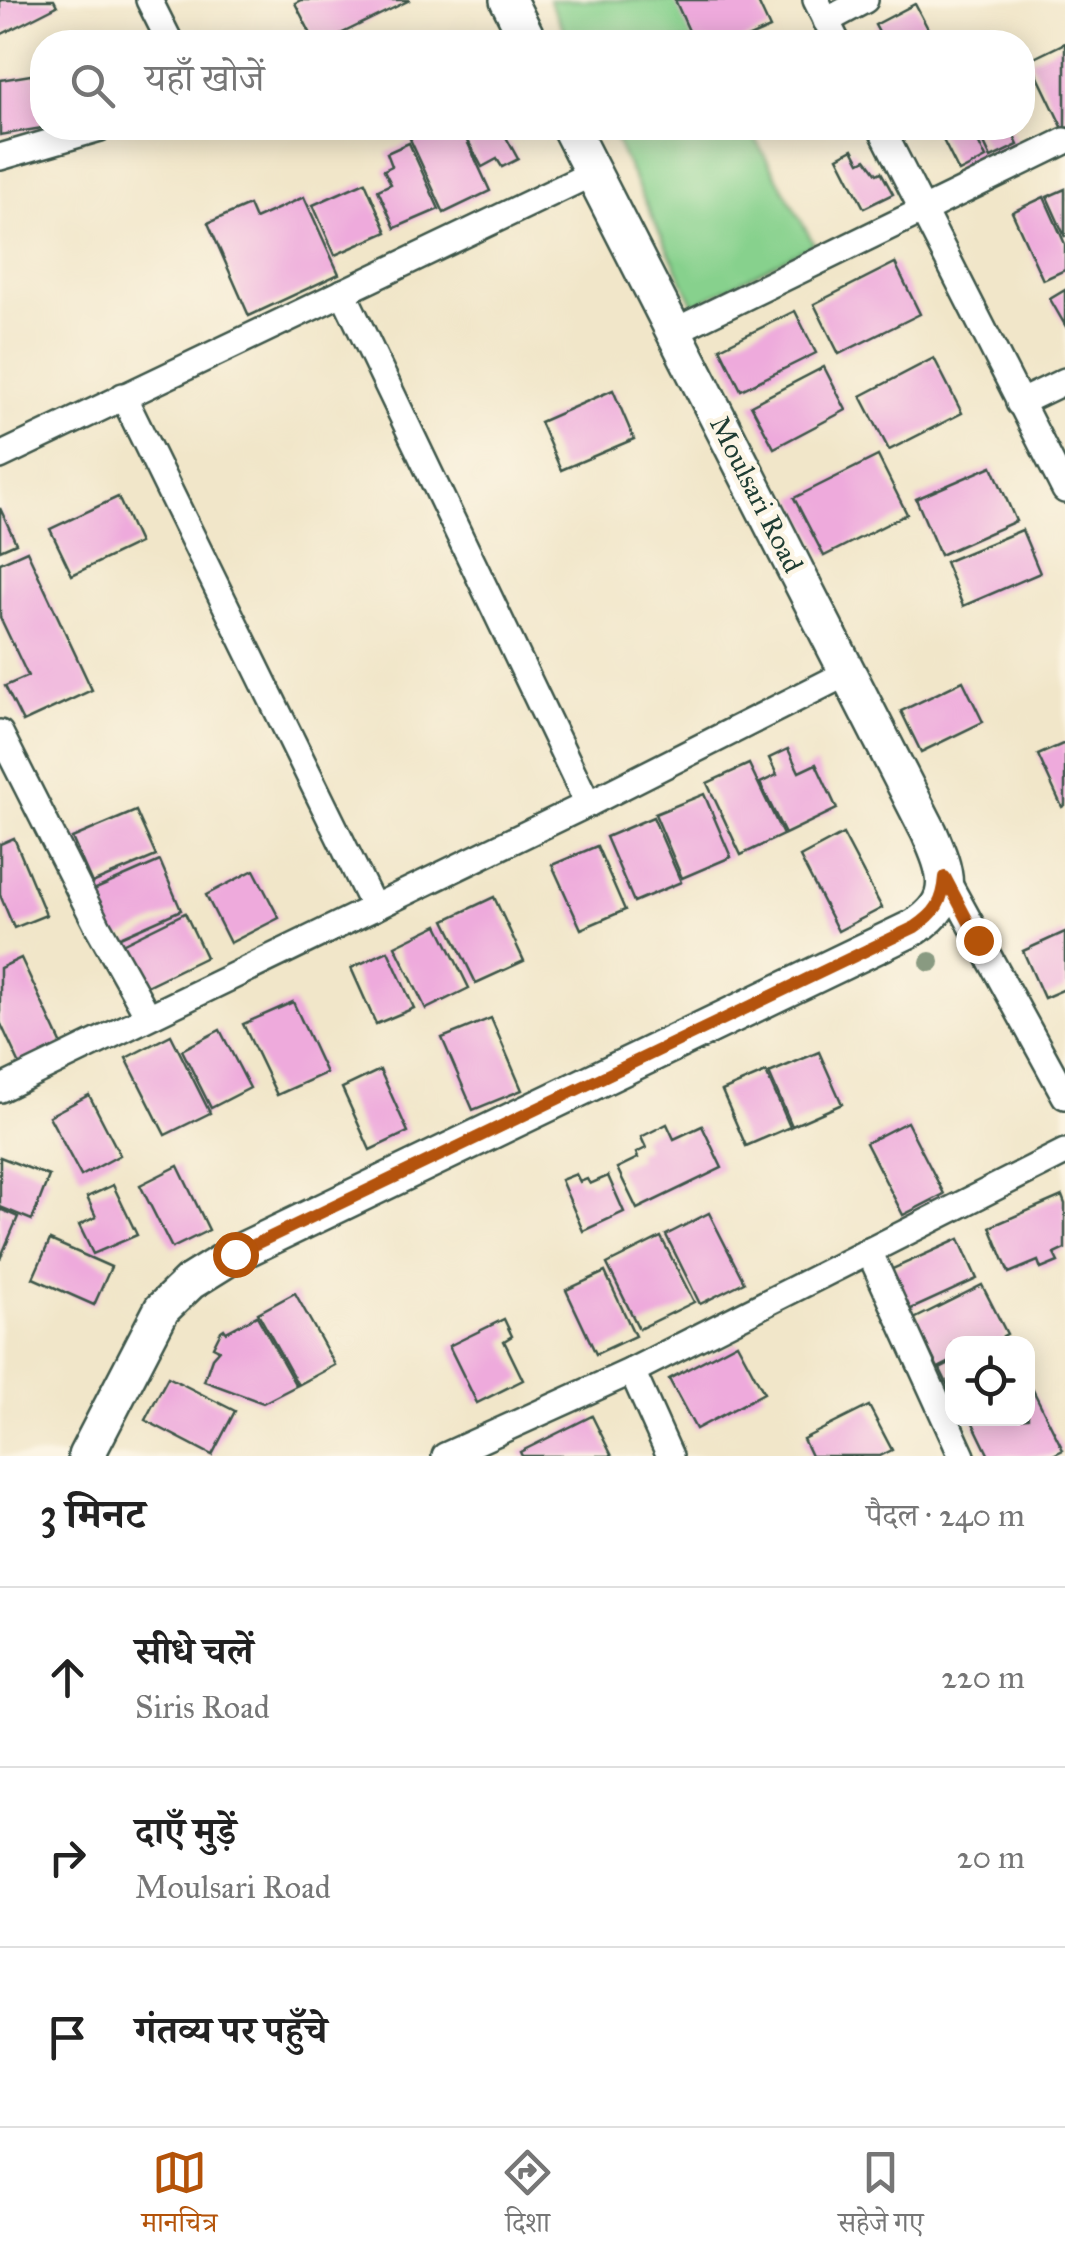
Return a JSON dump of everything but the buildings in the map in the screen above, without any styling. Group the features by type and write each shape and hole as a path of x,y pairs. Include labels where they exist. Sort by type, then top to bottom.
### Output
{"street":[{"path":"148,0 164,30"},
{"path":"508,0 523,30"},
{"path":"827,21 865,0"},
{"path":"0,157 59,140"},
{"name":"Moulsari Road","path":"576,140 849,672 943,869 1065,1096"},
{"path":"887,140 1065,490"},
{"path":"673,332 1065,141"},
{"path":"0,456 592,174"},
{"path":"343,292 588,804"},
{"path":"1020,402 1065,381"},
{"path":"124,396 374,908"},
{"path":"0,1089 588,804 849,672"},
{"path":"0,733 10,783 148,1016"},
{"path":"86,1456 162,1310 190,1282 235,1254 915,927 941,904 943,869"},
{"path":"446,1456 632,1370 1065,1152"},
{"path":"869,1251 962,1456"},
{"path":"632,1370 670,1456"}],"green space":[{"path":"549,0 679,0 696,30 564,30"},
{"path":"616,140 756,140 814,244 694,305"}],"route":[{"path":"235,1254 915,927 941,904 945,877 978,940"}]}
